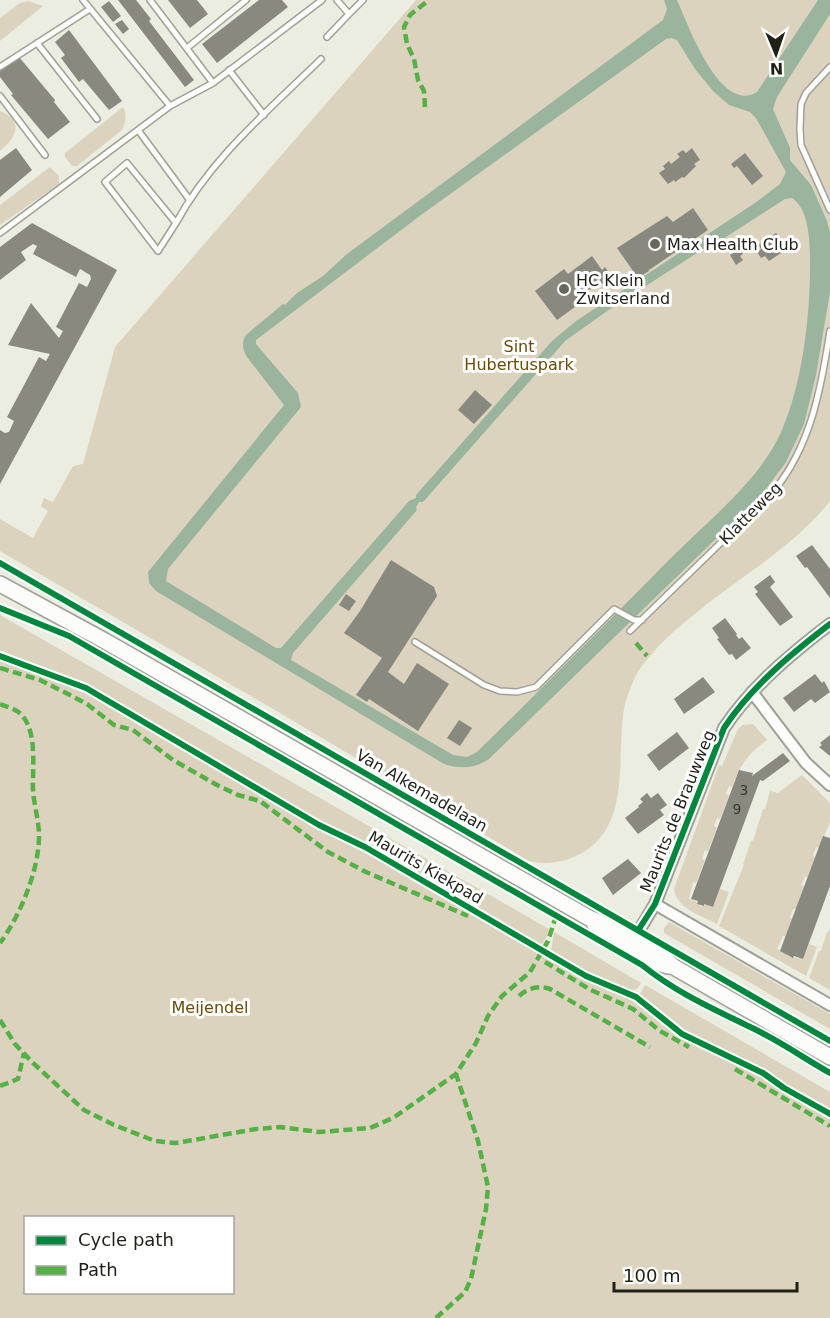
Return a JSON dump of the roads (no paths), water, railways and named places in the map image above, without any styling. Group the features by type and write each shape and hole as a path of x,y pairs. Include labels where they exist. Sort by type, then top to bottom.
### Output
{"main road":[{"name":"Van Alkemadelaan","path":"0,584 105,641 588,918 615,928 653,949 674,967 830,1057"},
{"name":"Van Alkemadelaan","path":"588,918 609,938 647,959 674,967"}],"street":[{"name":"Maurits de Brauwweg","path":"634,939 655,904 724,728 737,709 783,660 830,624"},
{"path":"752,692 803,759 830,785"},
{"path":"655,904 830,1005"}],"lane":[{"path":"83,0 170,106"},
{"path":"150,0 213,83"},
{"path":"187,48 246,0"},
{"path":"0,233 170,106 213,83 322,0"},
{"path":"337,0 349,14"},
{"path":"327,37 363,0"},
{"path":"0,68 90,9"},
{"path":"37,43 98,119"},
{"path":"176,223 128,163 105,182 158,251 176,223 189,199 222,156 321,59"},
{"path":"830,67 806,93 801,104 800,129 801,145 830,210"},
{"path":"230,70 264,115"},
{"path":"0,96 45,154"},
{"path":"138,130 189,199"},
{"name":"Klatteweg","path":"630,632 765,500 786,476 810,426 822,380 830,331"},
{"path":"416,642 483,685 500,691 517,692 536,687 614,609 634,620 642,620"}],"place":[{"name":"Max Health Club","path":"655,244"},
{"name":"HC Klein Zwitserland","path":"564,289"}],"park label":[{"name":"Sint Hubertuspark","path":"519,355"},
{"name":"Meijendel","path":"210,1007"}]}
